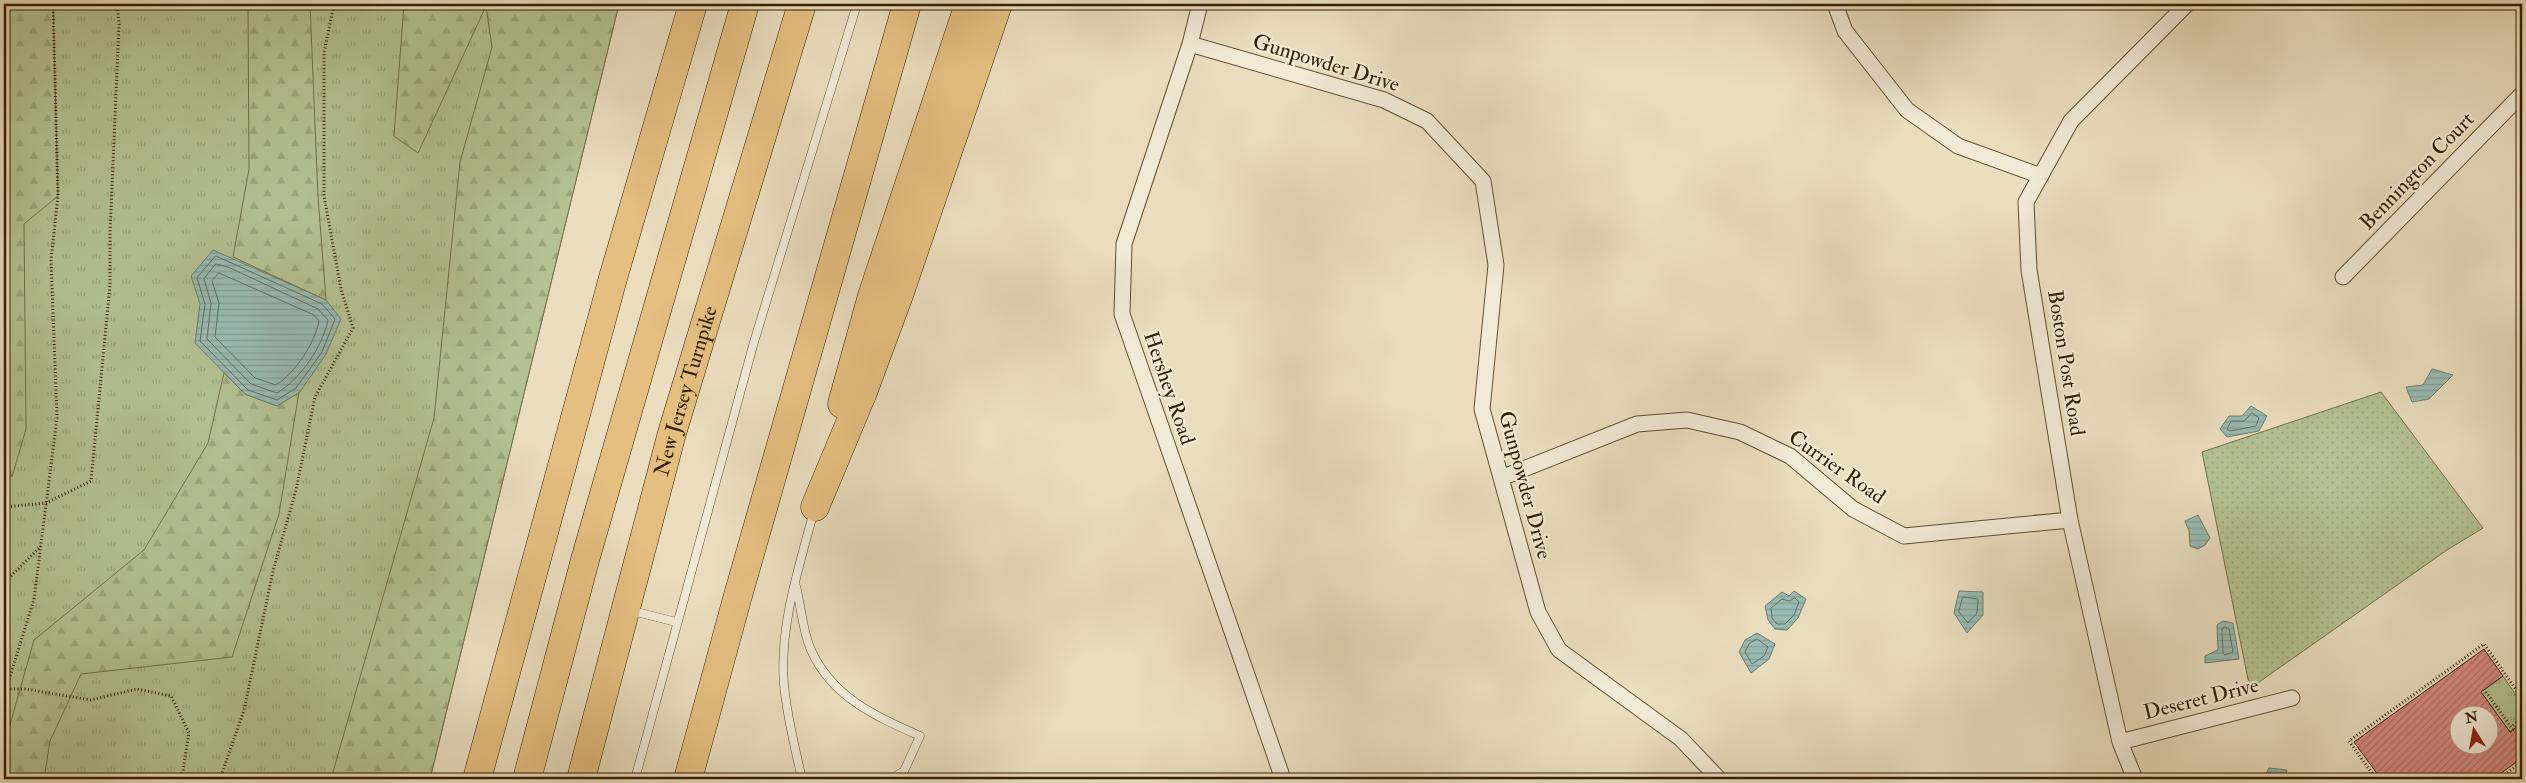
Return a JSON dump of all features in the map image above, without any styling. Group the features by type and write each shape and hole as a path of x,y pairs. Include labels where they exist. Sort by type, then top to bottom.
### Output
{"highway":[{"path":"476,779 611,287 693,4"},
{"path":"527,779 587,551 744,4"},
{"name":"New Jersey Turnpike","path":"581,779 672,433 802,4"},
{"path":"688,779 745,570 907,4"},
{"path":"815,507 872,296 969,4"},
{"path":"815,507 863,392 900,295 998,4"}],"street":[{"name":"Hershey Road","path":"1200,4 1190,44 1124,244 1122,314 1283,779"},
{"path":"1835,4 1845,31 1906,110 1958,146 2041,176"},
{"name":"Boston Post Road","path":"2135,779 2120,742 2070,520 2029,270 2026,202 2071,122 2187,4"},
{"name":"Gunpowder Drive","path":"1190,44 1384,100 1427,121 1483,181 1496,265 1482,409 1538,612 1559,650 1681,740 1719,779"},
{"name":"Bennington Court","path":"2343,277 2522,94"},
{"name":"Currier Road","path":"1501,478 1637,424 1687,420 1740,432 1790,456 1853,509 1904,536 2070,520"},
{"name":"Deseret Drive","path":"2120,742 2292,698"}],"lane":[{"path":"635,779 676,622 757,332 856,4"},
{"path":"802,779 789,723 784,684 784,644 795,584 815,507"},
{"path":"795,584 810,649 831,684 876,717 920,736 904,771 891,779"},
{"path":"625,608 676,622"}],"path":[{"path":"4,696 34,599 57,418 51,260 58,196 52,4"},
{"path":"4,506 46,504 91,481 110,285 110,232 119,24 117,4"},
{"path":"220,779 244,710 273,571 296,490 316,397 354,328 342,290 324,196 324,53 334,4"},
{"path":"4,576 7,580 40,546"},
{"path":"2376,779 2349,741 2484,644 2522,698"},
{"path":"7,689 25,688 91,700 137,689 171,696 189,733 183,770 179,779"},
{"path":"2486,692 2510,727 2522,718"},
{"path":"2510,732 2522,723"},
{"path":"2503,779 2501,777 2522,762"}],"green space":[{"path":"4,4 619,4 430,779 4,779"},
{"path":"4,4 53,4 58,196 24,224 26,429 12,477 4,453"},
{"path":"248,4 310,4 318,197 326,300 233,257 249,169"},
{"path":"404,4 619,4 430,779 331,779 434,418 460,162 492,47 486,6 418,153 394,136"},
{"path":"224,373 245,394 277,406 299,392 279,514 232,657 81,674 50,741 44,779 4,779 4,746 34,640 144,550 208,443"},
{"path":"2381,392 2483,528 2447,550 2252,687 2248,679 2202,452"},
{"path":"2503,676 2522,704 2522,723 2510,732 2498,715 2498,706 2491,706 2481,692"}],"water":[{"path":"213,250 326,300 341,319 326,354 300,392 277,406 245,394 195,343 200,304 191,276"},
{"path":"2432,369 2453,375 2429,399 2412,402 2406,387 2423,385"},
{"path":"2251,406 2267,416 2259,431 2227,437 2220,429 2229,416 2242,416"},
{"path":"2198,515 2210,538 2205,545 2198,549 2190,546 2189,531 2185,521"},
{"path":"1794,591 1806,599 1798,618 1787,630 1775,629 1768,620 1765,606 1782,592 1789,596"},
{"path":"1959,591 1983,592 1983,615 1967,633 1954,613"},
{"path":"2223,621 2233,623 2239,659 2205,663 2205,656 2218,650 2217,625"},
{"path":"1757,633 1775,644 1769,659 1751,673 1739,652 1745,640"},
{"path":"2269,768 2287,770 2285,779 2263,779"}],"building":[{"path":"2484,649 2503,676 2481,692 2491,706 2448,706 2448,756 2498,756 2498,715 2510,732 2522,723 2522,758 2493,779 2381,779 2354,742"}]}
